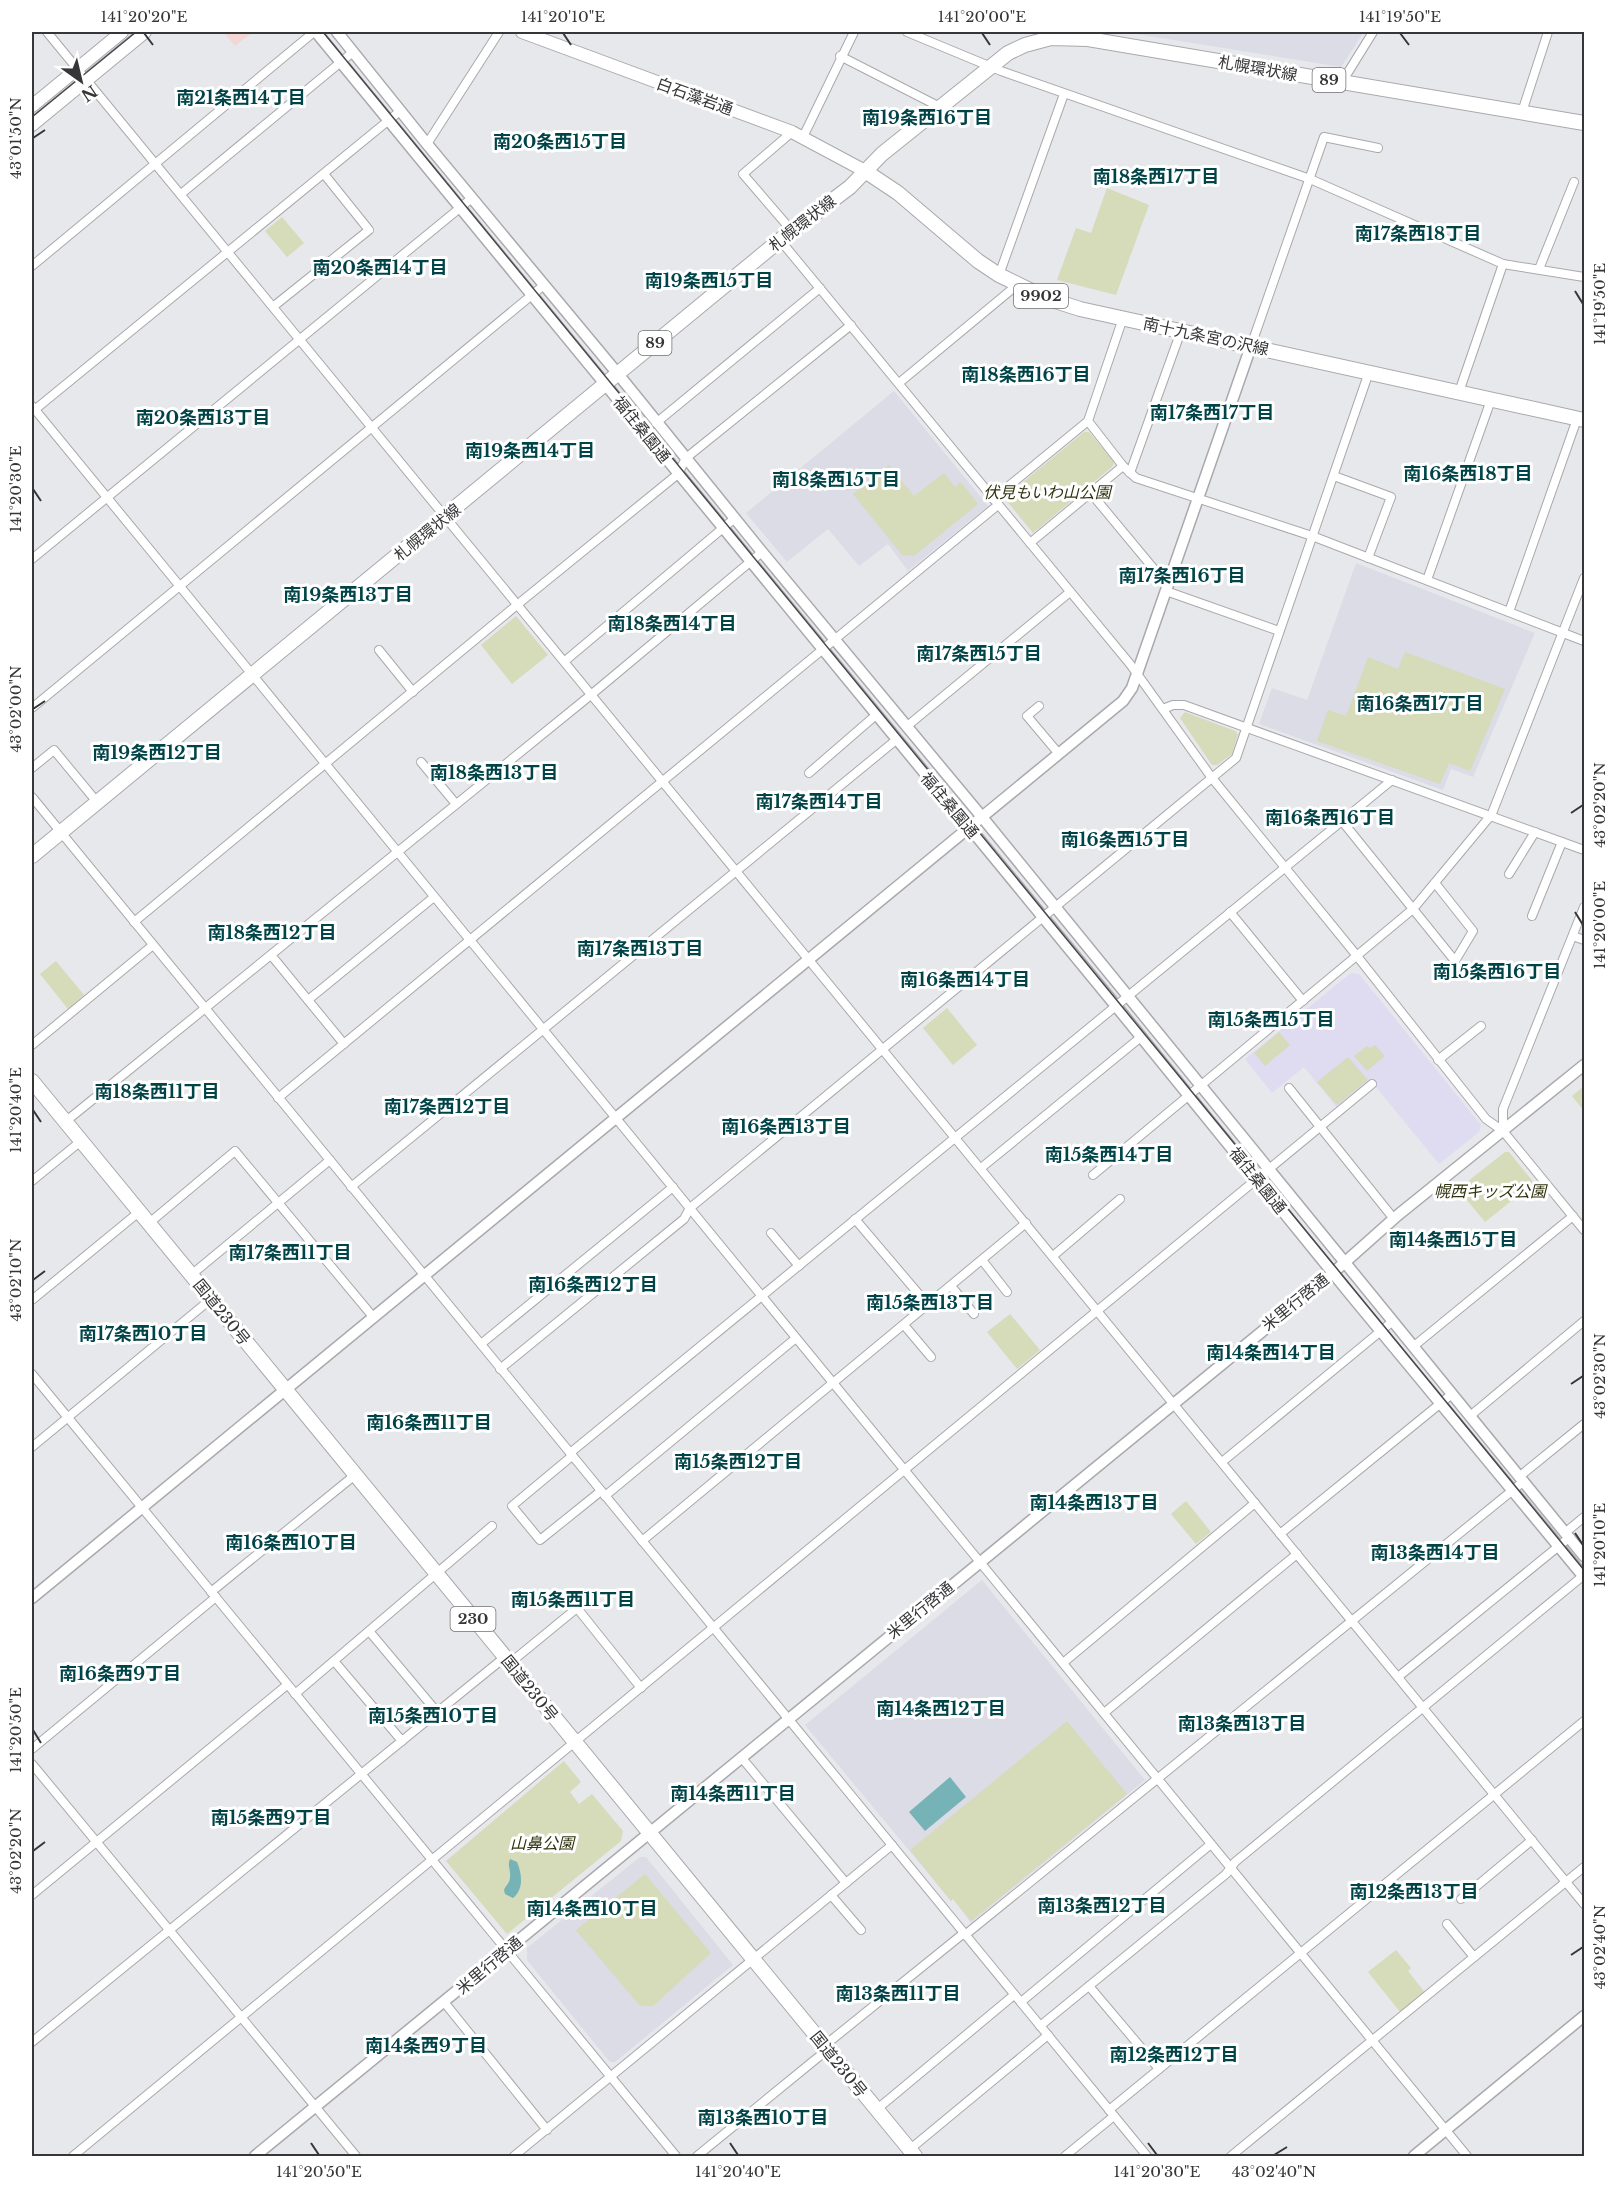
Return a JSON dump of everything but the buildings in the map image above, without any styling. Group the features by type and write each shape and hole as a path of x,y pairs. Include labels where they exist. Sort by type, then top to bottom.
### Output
{"main road":[{"path":"32,106 122,32"},
{"path":"32,125 145,32"},
{"name":"白石藻岩通","path":"522,32 797,134 864,171"},
{"name":"札幌環状線","path":"32,856 780,240 850,187 864,171 1008,53 1025,45 1074,33 1584,123"},
{"name":"南十九条宮の沢線","path":"864,171 898,194 978,261 1017,285 1046,298 1080,309 1581,419"},
{"name":"国道230号","path":"33,1085 212,1299 912,2154"}],"street":[{"path":"47,32 1584,1904"},
{"path":"32,266 315,32"},
{"name":"福住桑園通","path":"315,32 1584,1576"},
{"name":"福住桑園通","path":"337,32 835,641 982,817 1584,1556"},
{"path":"427,144 499,32"},
{"path":"792,231 743,174 797,134 854,32"},
{"path":"907,32 990,67 1064,94 1310,179 1503,264 1584,277"},
{"path":"1342,82 1373,32"},
{"path":"1522,112 1548,32"},
{"path":"181,194 353,52"},
{"path":"840,56 940,107"},
{"path":"999,275 1064,94"},
{"path":"400,111 33,409 1467,2157"},
{"path":"32,1598 1123,701 1132,688 1324,137 1378,148"},
{"path":"274,306 369,230 324,174"},
{"path":"1539,269 1574,182"},
{"path":"32,559 472,198"},
{"path":"780,240 1137,673 1212,778 1486,1119 1503,1131 1573,1216 1583,1224"},
{"path":"1459,392 1503,264"},
{"path":"32,708 178,585 544,285"},
{"path":"899,383 1017,285"},
{"path":"656,423 820,288"},
{"path":"278,1098 835,641 1088,421 1123,318"},
{"path":"134,922 678,474 686,458 851,325"},
{"path":"1130,473 1181,331"},
{"path":"500,1369 1236,758 1369,372"},
{"path":"1427,580 1491,400"},
{"path":"1509,612 1581,419"},
{"path":"1088,421 1123,466 1136,477 1312,536 1584,641"},
{"path":"1029,543 1123,466"},
{"path":"1334,476 1391,496 1368,558"},
{"path":"1090,492 1167,589 1279,632"},
{"path":"565,661 735,518"},
{"path":"65,1122 592,694 762,552"},
{"path":"1093,1175 1413,909 1491,816 1561,642 1584,578"},
{"path":"906,727 1070,592"},
{"path":"379,650 413,692"},
{"path":"1162,709 1173,705 1184,705 1584,850"},
{"path":"1039,706 1027,716 1059,754"},
{"path":"809,773 876,715"},
{"path":"351,1187 896,740"},
{"path":"32,768 54,750 97,802"},
{"path":"421,762 456,804"},
{"path":"796,1338 603,1493 540,1540 512,1506 571,1454 855,1219 1392,780"},
{"path":"32,797 1147,2157"},
{"path":"1342,821 1455,960 1473,931 1435,883"},
{"path":"1509,873 1535,832"},
{"path":"1532,916 1562,842"},
{"path":"308,1000 434,897"},
{"path":"1503,1131 1503,1109 1584,907"},
{"path":"1230,912 1303,1001"},
{"path":"1573,936 1584,940"},
{"path":"32,1045 153,945"},
{"path":"271,955 344,1044"},
{"path":"1438,1060 1480,1026"},
{"path":"981,1168 1141,1036"},
{"name":"米里行啓通","path":"255,2157 1584,1065"},
{"path":"73,2157 1372,1084"},
{"path":"1289,1088 1394,1219"},
{"path":"32,1181 81,1141"},
{"path":"148,1224 236,1151 374,1318"},
{"path":"191,1275 330,1160"},
{"path":"481,1344 673,1188"},
{"path":"1053,1256 1120,1199"},
{"path":"32,1300 139,1212"},
{"path":"1414,1346 1573,1216"},
{"path":"855,1219 928,1305"},
{"path":"642,1541 1026,1223"},
{"path":"771,1233 799,1266"},
{"path":"982,1260 1007,1292"},
{"path":"951,1286 974,1314"},
{"path":"32,1447 212,1299"},
{"path":"1222,1462 1393,1321"},
{"path":"1470,1416 1584,1321"},
{"path":"904,1325 931,1358"},
{"path":"32,1374 676,2157"},
{"path":"1280,1534 1452,1394"},
{"path":"697,2157 965,1934 1513,1491 1522,1479 1584,1424"},
{"path":"32,1749 356,1475"},
{"path":"1063,1663 1255,1503"},
{"path":"1398,1677 1560,1545 1584,1517"},
{"path":"295,1694 492,1526"},
{"path":"1104,1713 1297,1554"},
{"path":"1040,2026 1584,1576"},
{"path":"32,2042 437,1712 577,1608 641,1688"},
{"path":"369,1631 437,1712"},
{"path":"334,1661 402,1741"},
{"path":"32,1895 287,1685"},
{"path":"1065,2157 1159,2069 1584,1721"},
{"path":"741,1757 846,1883"},
{"path":"32,1764 356,2157"},
{"path":"1461,1899 1532,1840"},
{"path":"1021,2002 1211,1844"},
{"path":"514,2157 892,1845"},
{"path":"1231,2157 1584,1867"},
{"path":"831,1895 861,1930"},
{"path":"1447,1924 1474,1957"},
{"path":"1089,1986 1159,2069"},
{"path":"876,2110 1014,1995"},
{"path":"444,2002 546,2130"},
{"path":"1414,2157 1584,2016"},
{"path":"912,2154 1048,2035"}],"shaded area":[{"path":"223,32 253,32 235,46"},
{"path":"1124,32 1364,32 1341,67"},
{"path":"894,391 988,506 908,571 888,544 859,566 828,529 787,562 746,513"},
{"path":"1356,563 1535,633 1473,777 1451,769 1443,790 1259,724 1272,688 1307,700"},
{"path":"1351,973 1359,974 1481,1125 1479,1132 1439,1164 1371,1081 1337,1108 1304,1067 1272,1093 1245,1059"},
{"path":"982,1580 1145,1780 971,1923 805,1725"},
{"path":"640,1857 646,1857 733,1965 615,2062 610,2062 527,1960 527,1948"}],"green space":[{"path":"1107,188 1149,205 1116,295 1057,280 1076,228 1091,233"},
{"path":"282,217 304,243 287,257 265,231"},
{"name":"伏見もいわ山公園","path":"1084,432 1089,432 1114,462 1113,466 1033,533 1006,500 1006,496"},
{"path":"889,465 914,496 944,473 955,487 961,482 978,504 914,556 902,555 853,494"},
{"path":"516,616 548,655 512,684 481,645"},
{"path":"1405,652 1505,689 1470,771 1449,763 1440,784 1317,741 1328,710 1346,716 1368,657 1398,669"},
{"path":"1185,712 1235,731 1238,734 1232,754 1217,765 1212,765 1180,718"},
{"path":"56,961 84,995 68,1009 40,974"},
{"path":"947,1008 977,1045 953,1065 923,1028"},
{"path":"1279,1032 1290,1045 1265,1066 1254,1053"},
{"path":"1375,1045 1385,1056 1367,1071 1354,1056 1367,1046 1370,1048"},
{"path":"1348,1057 1368,1080 1337,1105 1317,1082"},
{"path":"1584,1086 1584,1111 1572,1096"},
{"name":"幌西キッズ公園","path":"1505,1152 1509,1152 1534,1183 1485,1222 1458,1189"},
{"path":"1010,1314 1040,1350 1017,1369 987,1332"},
{"path":"1186,1501 1211,1532 1196,1544 1171,1514"},
{"path":"1067,1721 1127,1794 971,1921 953,1899 951,1901 910,1850"},
{"name":"山鼻公園","path":"564,1761 581,1782 570,1792 579,1804 592,1794 623,1831 621,1841 507,1934 446,1861"},
{"path":"645,1874 711,1953 653,2006 640,2006 576,1930"},
{"path":"1396,1950 1411,1968 1408,1971 1426,1994 1401,2013 1368,1972"}],"water":[{"path":"950,1777 966,1797 925,1831 909,1812"},
{"path":"510,1859 517,1862 521,1876 519,1890 513,1898 505,1894 504,1890 510,1879"}],"tram line":[{"path":"32,117 136,32"},
{"path":"323,32 1584,1570"}],"district":[{"name":"南21条西14丁目","path":"241,98"},
{"name":"南19条西16丁目","path":"927,118"},
{"name":"南20条西15丁目","path":"560,142"},
{"name":"南18条西17丁目","path":"1156,177"},
{"name":"南17条西18丁目","path":"1418,234"},
{"name":"南20条西14丁目","path":"380,268"},
{"name":"南19条西15丁目","path":"709,281"},
{"name":"南18条西16丁目","path":"1026,375"},
{"name":"南17条西17丁目","path":"1212,413"},
{"name":"南20条西13丁目","path":"203,418"},
{"name":"南19条西14丁目","path":"530,451"},
{"name":"南16条西18丁目","path":"1468,474"},
{"name":"南18条西15丁目","path":"836,480"},
{"name":"南17条西16丁目","path":"1182,576"},
{"name":"南19条西13丁目","path":"348,595"},
{"name":"南18条西14丁目","path":"672,624"},
{"name":"南17条西15丁目","path":"979,654"},
{"name":"南16条西17丁目","path":"1420,704"},
{"name":"南19条西12丁目","path":"157,753"},
{"name":"南18条西13丁目","path":"494,773"},
{"name":"南17条西14丁目","path":"819,802"},
{"name":"南16条西16丁目","path":"1330,818"},
{"name":"南16条西15丁目","path":"1125,840"},
{"name":"南18条西12丁目","path":"272,933"},
{"name":"南17条西13丁目","path":"640,949"},
{"name":"南15条西16丁目","path":"1497,972"},
{"name":"南16条西14丁目","path":"965,980"},
{"name":"南15条西15丁目","path":"1271,1020"},
{"name":"南18条西11丁目","path":"157,1092"},
{"name":"南17条西12丁目","path":"447,1107"},
{"name":"南16条西13丁目","path":"786,1127"},
{"name":"南15条西14丁目","path":"1109,1155"},
{"name":"南14条西15丁目","path":"1453,1240"},
{"name":"南17条西11丁目","path":"290,1253"},
{"name":"南16条西12丁目","path":"593,1285"},
{"name":"南15条西13丁目","path":"930,1303"},
{"name":"南17条西10丁目","path":"143,1334"},
{"name":"南14条西14丁目","path":"1271,1353"},
{"name":"南16条西11丁目","path":"429,1423"},
{"name":"南15条西12丁目","path":"738,1462"},
{"name":"南14条西13丁目","path":"1094,1503"},
{"name":"南16条西10丁目","path":"291,1543"},
{"name":"南13条西14丁目","path":"1435,1553"},
{"name":"南15条西11丁目","path":"573,1600"},
{"name":"南16条西9丁目","path":"120,1674"},
{"name":"南14条西12丁目","path":"941,1709"},
{"name":"南15条西10丁目","path":"433,1716"},
{"name":"南13条西13丁目","path":"1242,1724"},
{"name":"南14条西11丁目","path":"733,1794"},
{"name":"南15条西9丁目","path":"271,1818"},
{"name":"南12条西13丁目","path":"1414,1892"},
{"name":"南13条西12丁目","path":"1102,1906"},
{"name":"南14条西10丁目","path":"592,1909"},
{"name":"南13条西11丁目","path":"898,1994"},
{"name":"南14条西9丁目","path":"426,2046"},
{"name":"南12条西12丁目","path":"1174,2055"},
{"name":"南13条西10丁目","path":"763,2118"}]}
